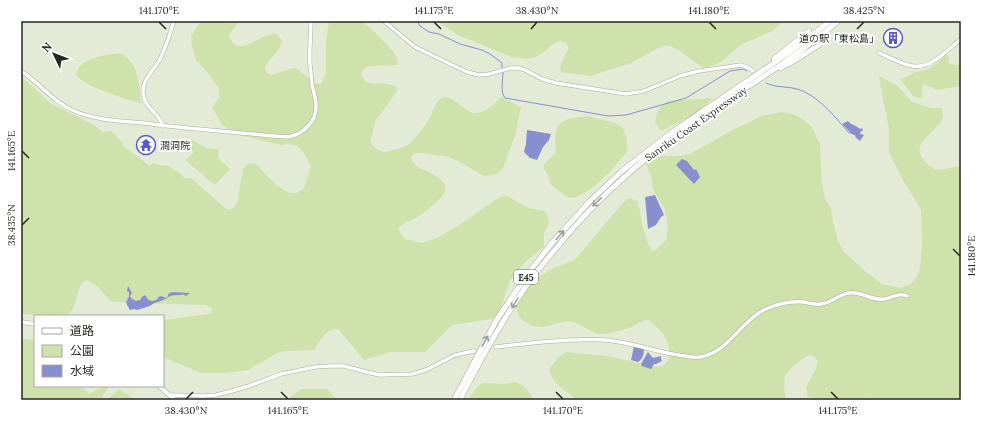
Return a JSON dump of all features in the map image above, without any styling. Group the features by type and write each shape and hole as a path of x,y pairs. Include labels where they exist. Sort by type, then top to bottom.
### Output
{"highway":[{"name":"Sanriku Coast Expressway","path":"454,400 496,321 516,291 533,267 590,201 676,132 727,94 790,52 830,21"},
{"name":"Sanriku Coast Expressway","path":"676,132 766,75 838,21"},
{"path":"727,94 809,31"},
{"path":"766,75 792,62 819,45"},
{"name":"Sanriku Coast Expressway","path":"460,400 481,358 520,294 537,270 576,224 624,174"}],"main road":[{"path":"21,322 34,324"},
{"path":"160,387 175,400"}],"street":[{"path":"163,126 162,120 144,99 143,88 146,78 160,60 174,21"},
{"path":"21,71 28,75 60,103 74,111 92,117 163,126 288,137 294,136 304,131 308,127 314,118 316,106 310,62 311,21"},
{"path":"384,21 415,47 467,72 479,75 511,68 519,68 542,79 556,83 626,94 644,91 680,76 699,71 741,65 754,71"},
{"path":"879,53 914,67 925,66 933,62 961,39"},
{"path":"496,347 548,341 604,340 664,353 699,358 724,346 751,319 763,311 778,305 803,302 815,304 828,303 840,295 856,292 876,299 884,299 903,294 907,296"},
{"path":"169,395 203,396 221,394 249,386 281,374 315,367 344,366 380,375 412,374 426,370 455,355 474,351"}],"green space":[{"path":"201,21 240,21 229,34 231,41 235,45 239,46 243,46 264,36 275,33 282,41 279,49 265,66 266,72 271,75 296,68 316,84 321,84 326,73 326,41 329,21 361,21 374,31 388,46 398,61 397,65 371,66 363,69 361,74 368,83 387,84 396,87 397,91 376,120 370,142 374,147 384,152 409,144 425,125 435,105 444,97 453,99 467,110 475,113 486,110 501,97 521,107 515,136 503,168 498,173 484,176 458,161 445,156 415,153 411,157 414,164 438,177 445,185 445,190 443,195 428,209 398,229 405,239 422,243 437,238 500,197 507,196 529,208 546,212 549,223 544,233 544,247 526,261 510,280 498,318 452,325 425,352 390,352 364,360 339,330 335,329 324,335 314,350 280,352 248,370 227,373 201,373 164,357 164,320 209,314 212,310 205,305 112,302 94,284 86,280 82,283 74,306 67,315 21,314 21,76 50,103 92,124 103,132 111,131 123,143 122,145 150,166 153,163 162,166 167,165 184,176 183,178 191,178 226,209 232,209 237,203 243,170 246,165 251,163 256,164 274,183 285,191 296,193 304,188 311,166 301,149 293,145 282,145 238,135 222,125 212,107 220,97 218,87 196,60 191,37"},
{"path":"437,21 782,21 773,31 742,44 721,62 705,69 677,49 667,45 656,49 631,63 591,76 561,72 560,66 569,48 566,43 560,41 553,44 536,57 526,59 511,57 458,35"},
{"path":"120,53 131,62 137,75 141,104 116,96 88,84 76,75 82,64 94,58"},
{"path":"946,54 949,57 948,63 956,65 961,64 961,86 938,90 923,84 921,99 913,96 900,79 915,72 927,70"},
{"path":"879,76 898,86 912,102 931,108 941,108 943,115 940,122 923,141 920,147 920,154 932,168 943,169 961,167 961,400 875,400 872,398 861,400 811,400 807,395 806,388 818,361 812,355 800,360 786,374 784,388 786,400 577,400 556,383 549,369 558,358 566,352 607,356 656,367 662,366 669,359 670,355 668,344 658,328 649,320 645,320 632,327 608,334 597,334 574,322 567,321 543,327 532,326 521,319 517,311 518,299 532,281 553,268 575,260 623,203 629,198 637,201 649,245 652,251 656,250 666,240 668,227 665,210 652,187 652,180 643,156 676,156 690,154 736,128 761,116 781,112 793,114 804,120 812,127 820,145 822,185 825,198 831,208 838,241 844,252 882,284 901,288 911,284 918,275 920,268 922,245 921,210 903,180 889,152 889,129"},
{"path":"713,98 695,114 661,131 655,122 657,113 662,105 668,101"},
{"path":"588,116 615,123 623,128 627,141 627,152 609,173 591,189 574,198 567,197 551,185 548,175 544,169 544,164 555,153 556,132 561,123 565,120"},
{"path":"193,140 206,148 218,149 218,158 230,169 215,185 185,160 194,152 187,144"},
{"path":"21,339 34,340 34,387 82,387 89,394 102,387 108,387 100,400 21,400"},
{"path":"515,382 526,389 533,400 468,400 476,388 482,383 505,384"},
{"path":"119,389 135,400 107,400"},
{"path":"301,389 327,389 337,400 286,400"}],"water":[{"path":"848,121 860,129 862,128 863,131 861,131 860,134 864,135 860,141 842,124"},
{"path":"527,130 551,134 537,160 530,158 524,152"},
{"path":"682,159 687,161 694,170 696,169 700,177 694,184 676,165"},
{"path":"655,195 664,215 656,225 648,229 645,197"},
{"path":"128,286 132,293 130,296 136,301 140,300 145,295 152,301 161,296 166,298 168,294 172,292 190,293 186,296 182,294 171,296 150,306 137,310 130,310 126,301 129,297 129,292 127,291"},
{"path":"634,346 645,349 642,358 638,362 631,360"},
{"path":"648,352 653,358 661,356 662,361 654,364 651,369 642,366 641,364"}],"waterway":[{"path":"417,21 420,26 429,32 439,34 460,44 482,50 490,54 502,63 502,69"},
{"path":"503,72 502,89 505,98 608,116 626,115 686,98 730,71 743,69 747,71"},
{"path":"766,83 774,86 797,89 812,96 826,107 849,133"}],"place":[{"name":"道の駅「東松島」","path":"893,38"},
{"name":"澗洞院","path":"146,145"}]}
